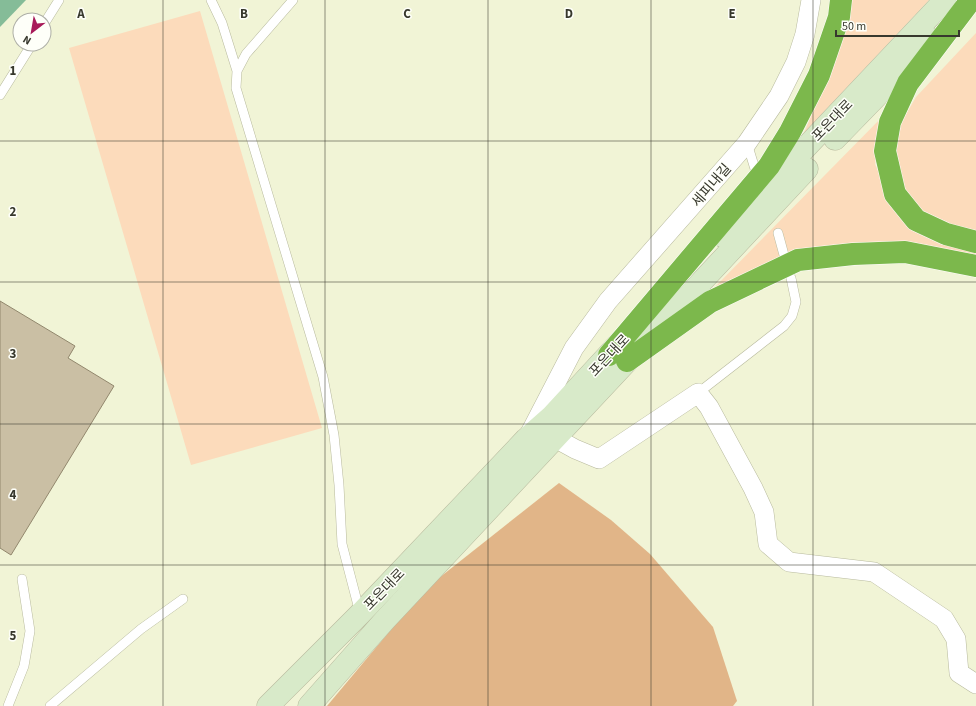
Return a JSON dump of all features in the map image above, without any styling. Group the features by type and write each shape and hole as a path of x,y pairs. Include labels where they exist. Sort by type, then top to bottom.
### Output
{"highway":[{"path":"618,358 763,172 790,132 819,75 839,17 841,0"},
{"path":"970,0 908,83 890,122 885,150 895,194 916,220 946,234 976,242"},
{"path":"618,358 710,302 798,260 853,254 905,252 976,266"}],"street":[{"name":"세피내길","path":"526,439 574,348 608,301 747,144 779,96 796,62 805,34 811,0"},
{"name":"포은대로","path":"309,706 384,621 555,438 618,358 945,0"},
{"name":"포은대로","path":"268,706 360,614 526,439 618,358 970,0"},
{"path":"555,438 575,449 599,459 698,392 709,407 753,488 764,512 768,544 789,562 874,572 944,619 956,638 960,673 976,684"}],"lane":[{"path":"52,12 59,0"},
{"path":"211,0 222,23 237,71 236,88 323,377 334,435 339,485 342,544 360,614"},
{"path":"237,71 246,54 293,0"},
{"path":"0,95 27,52"},
{"path":"747,144 755,169"},
{"path":"778,233 784,255"},
{"path":"698,392 784,326 792,316 796,302 791,278"},
{"path":"8,706 24,666 30,631 22,579"},
{"path":"50,706 141,629 183,599"}],"shaded area":[{"path":"0,0 26,0 14,12 12,12 12,15 0,27"},
{"path":"849,0 929,0 804,133 831,68"},
{"path":"200,11 322,428 191,465 69,48"},
{"path":"976,33 976,236 922,217 907,200 893,137 916,97"},
{"path":"885,114 875,164 892,202 921,232 938,243 976,252 976,257 892,247 711,291"},
{"path":"559,483 611,520 650,554 713,627 737,701 733,706 327,706 425,589"}],"building":[{"path":"0,301 75,346 68,358 114,386 11,555 0,548"}]}
